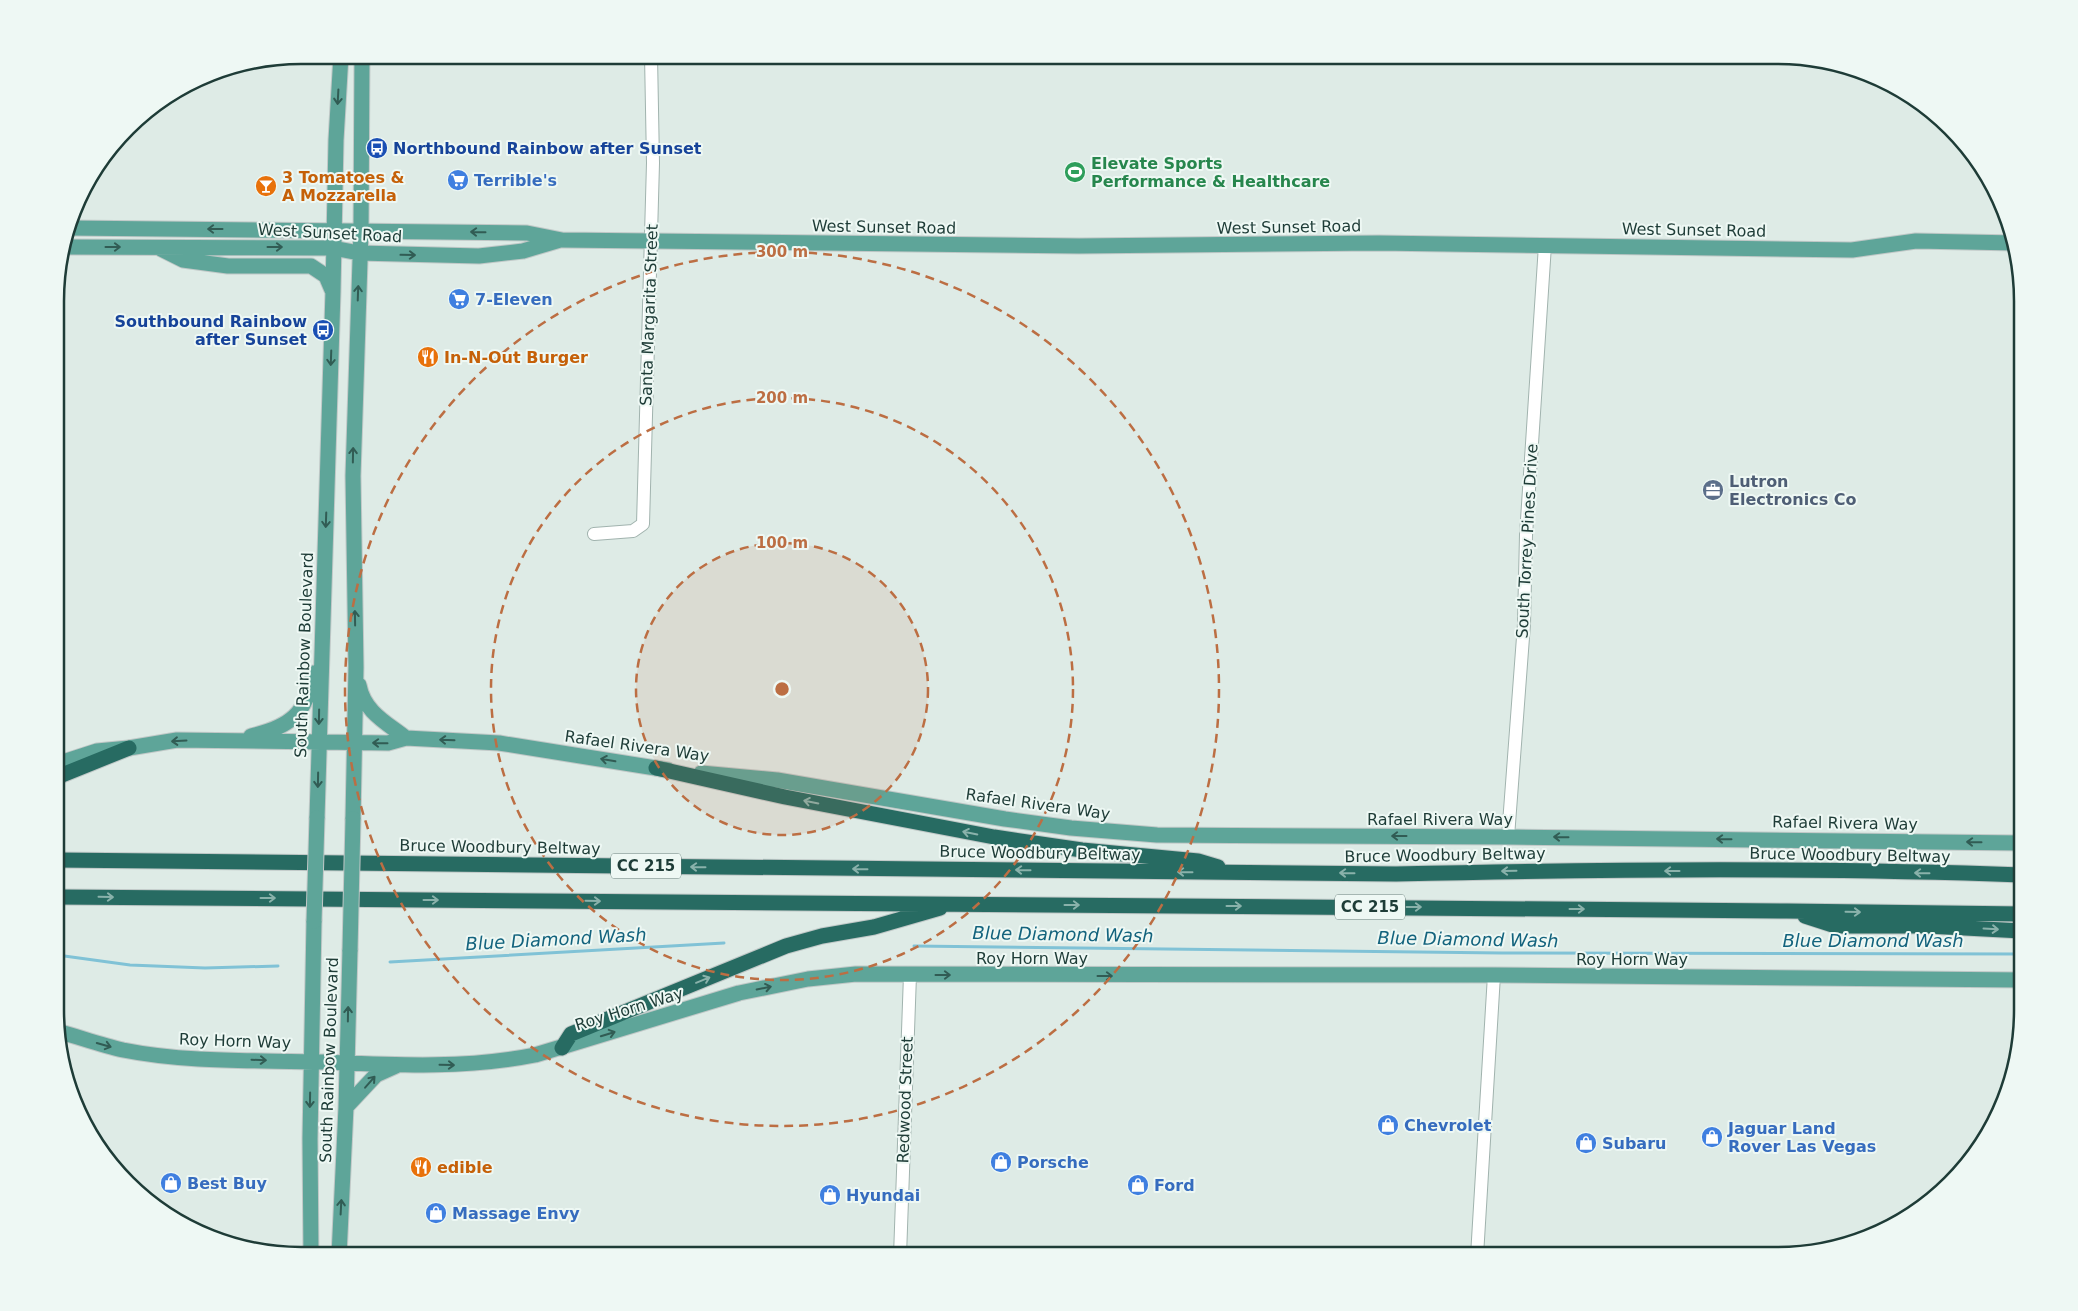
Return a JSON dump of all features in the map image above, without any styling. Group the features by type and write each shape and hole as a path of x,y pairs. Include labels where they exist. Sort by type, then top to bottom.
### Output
{"highway":[{"path":"64,774 129,748"},
{"path":"656,768 785,797 994,838 1082,850 1198,861 1234,872"},
{"name":"Bruce Woodbury Beltway","path":"64,860 1396,874 1532,871 1866,871 2014,873"},
{"name":"CC 215","path":"64,897 1787,910 2014,914"},
{"path":"562,1048 571,1034 786,946 822,936 874,927 953,904"},
{"path":"1787,910 1836,926 1926,926 2014,931"}],"main road":[{"name":"South Rainbow Boulevard","path":"311,1247 311,1062 318,742 325,565 336,140 340,64"},
{"name":"South Rainbow Boulevard","path":"339,1247 346,1108 355,742 356,667 353,476 360,254 362,64"},
{"name":"West Sunset Road","path":"75,228 527,233 562,240 1069,246 1379,243 1852,250 1916,241 2007,243"},
{"path":"156,229 156,246 182,260 228,266 311,266 326,276 333,291"},
{"name":"West Sunset Road","path":"70,246 333,248 360,254 479,256 523,251 562,240"},
{"path":"228,741 266,732 287,724 295,717 308,697 313,669 316,606 325,565"},
{"path":"356,667 360,691 369,707 379,718 406,738"},
{"name":"Rafael Rivera Way","path":"64,762 97,751 177,740 388,743 406,738 499,743 656,768 777,780 1005,819 1157,835 2014,843"},
{"name":"Roy Horn Way","path":"65,1033 122,1050 163,1056 347,1063 482,1064 510,1060 562,1048 739,993 808,978 856,974 2014,980"},
{"path":"346,1108 376,1075 399,1064"}],"street":[{"name":"Santa Margarita Street","path":"594,534 633,531 643,524 653,163 652,64"},
{"name":"South Torrey Pines Drive","path":"1508,837 1524,624 1526,535 1546,245"},
{"name":"Redwood Street","path":"900,1247 910,975"},
{"path":"1478,1247 1494,976"}],"waterway":[{"name":"Blue Diamond Wash","path":"390,962 724,943"},
{"name":"Blue Diamond Wash","path":"914,946 1502,953 2014,954"},
{"name":"Blue Diamond Wash","path":"64,956 130,965 205,968 278,966"}],"place":[{"name":"Northbound Rainbow after Sunset","path":"377,148"},
{"name":"Elevate Sports Performance & Healthcare","path":"1075,172"},
{"name":"Terrible's","path":"458,180"},
{"name":"3 Tomatoes & A Mozzarella","path":"266,186"},
{"name":"7-Eleven","path":"459,299"},
{"name":"Southbound Rainbow after Sunset","path":"323,330"},
{"name":"In-N-Out Burger","path":"428,357"},
{"name":"Lutron Electronics Co","path":"1713,490"},
{"name":"Chevrolet","path":"1388,1125"},
{"name":"Jaguar Land Rover Las Vegas","path":"1712,1137"},
{"name":"Subaru","path":"1586,1143"},
{"name":"Porsche","path":"1001,1162"},
{"name":"edible","path":"421,1167"},
{"name":"Best Buy","path":"171,1183"},
{"name":"Ford","path":"1138,1185"},
{"name":"Hyundai","path":"830,1195"},
{"name":"Massage Envy","path":"436,1213"}]}
